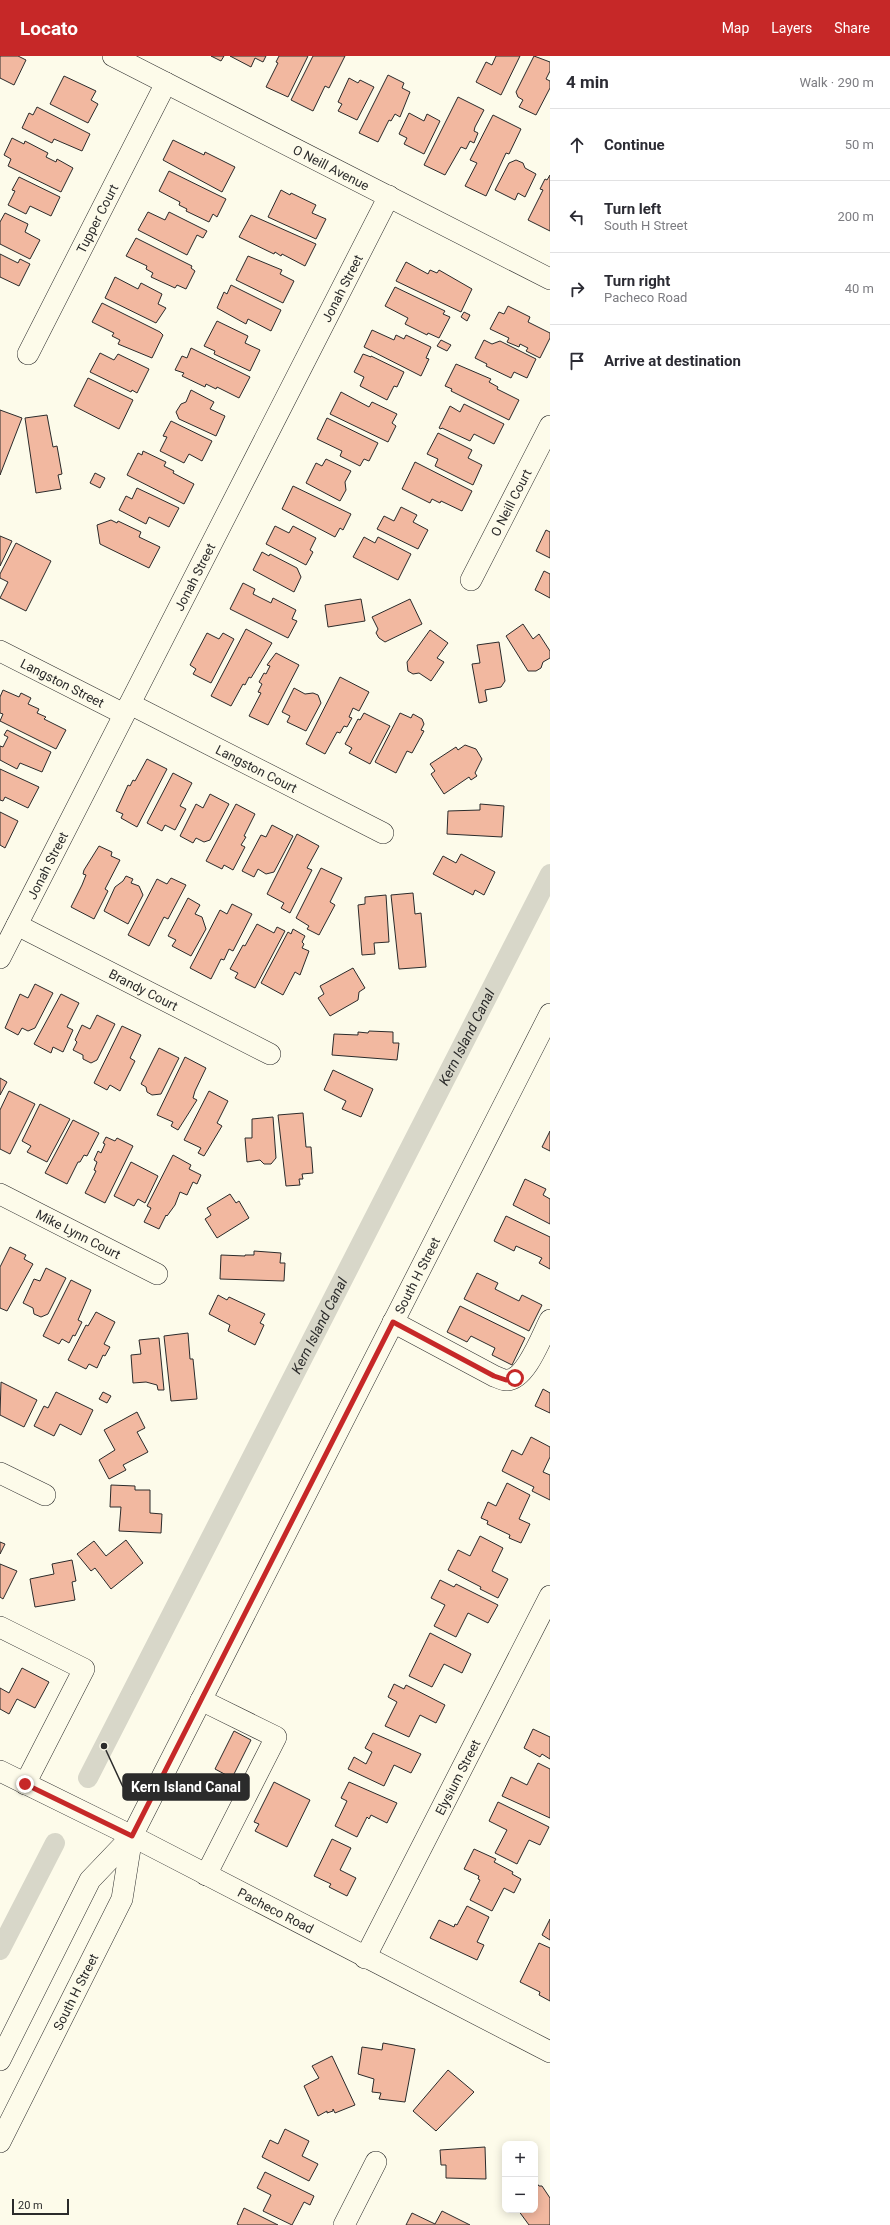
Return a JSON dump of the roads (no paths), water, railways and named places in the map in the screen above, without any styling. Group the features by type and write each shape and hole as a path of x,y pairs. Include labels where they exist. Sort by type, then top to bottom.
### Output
{"street":[{"name":"O Neill Avenue","path":"113,56 550,279"},
{"name":"Tupper Court","path":"28,354 166,83"},
{"name":"Jonah Street","path":"0,958 389,196"},
{"name":"O Neill Court","path":"471,580 550,426"},
{"name":"Langston Street","path":"0,651 127,709"},
{"name":"Langston Court","path":"127,709 383,833"},
{"name":"Brandy Court","path":"17,925 270,1054"},
{"name":"South H Street","path":"0,2060 90,1880 132,1836 550,1014"},
{"name":"Mike Lynn Court","path":"0,1194 157,1274"},
{"path":"393,1322 494,1376 506,1380 515,1378 523,1372 550,1320"},
{"path":"0,1473 45,1495"},
{"name":"Elysium Street","path":"365,1958 550,1596"},
{"path":"0,1627 84,1669 25,1784"},
{"path":"201,1700 276,1737 206,1875"},
{"name":"Pacheco Road","path":"0,1771 132,1836 365,1958 550,2052"},
{"name":"South H Street","path":"0,2142 122,1899 132,1836"},
{"path":"344,2225 376,2162"}],"waterway":[{"name":"Kern Island Canal","path":"88,1778 550,874"},
{"name":"Kern Island Canal","path":"0,1950 55,1843"}],"place":[{"name":"Kern Island Canal","path":"104,1746"}]}
